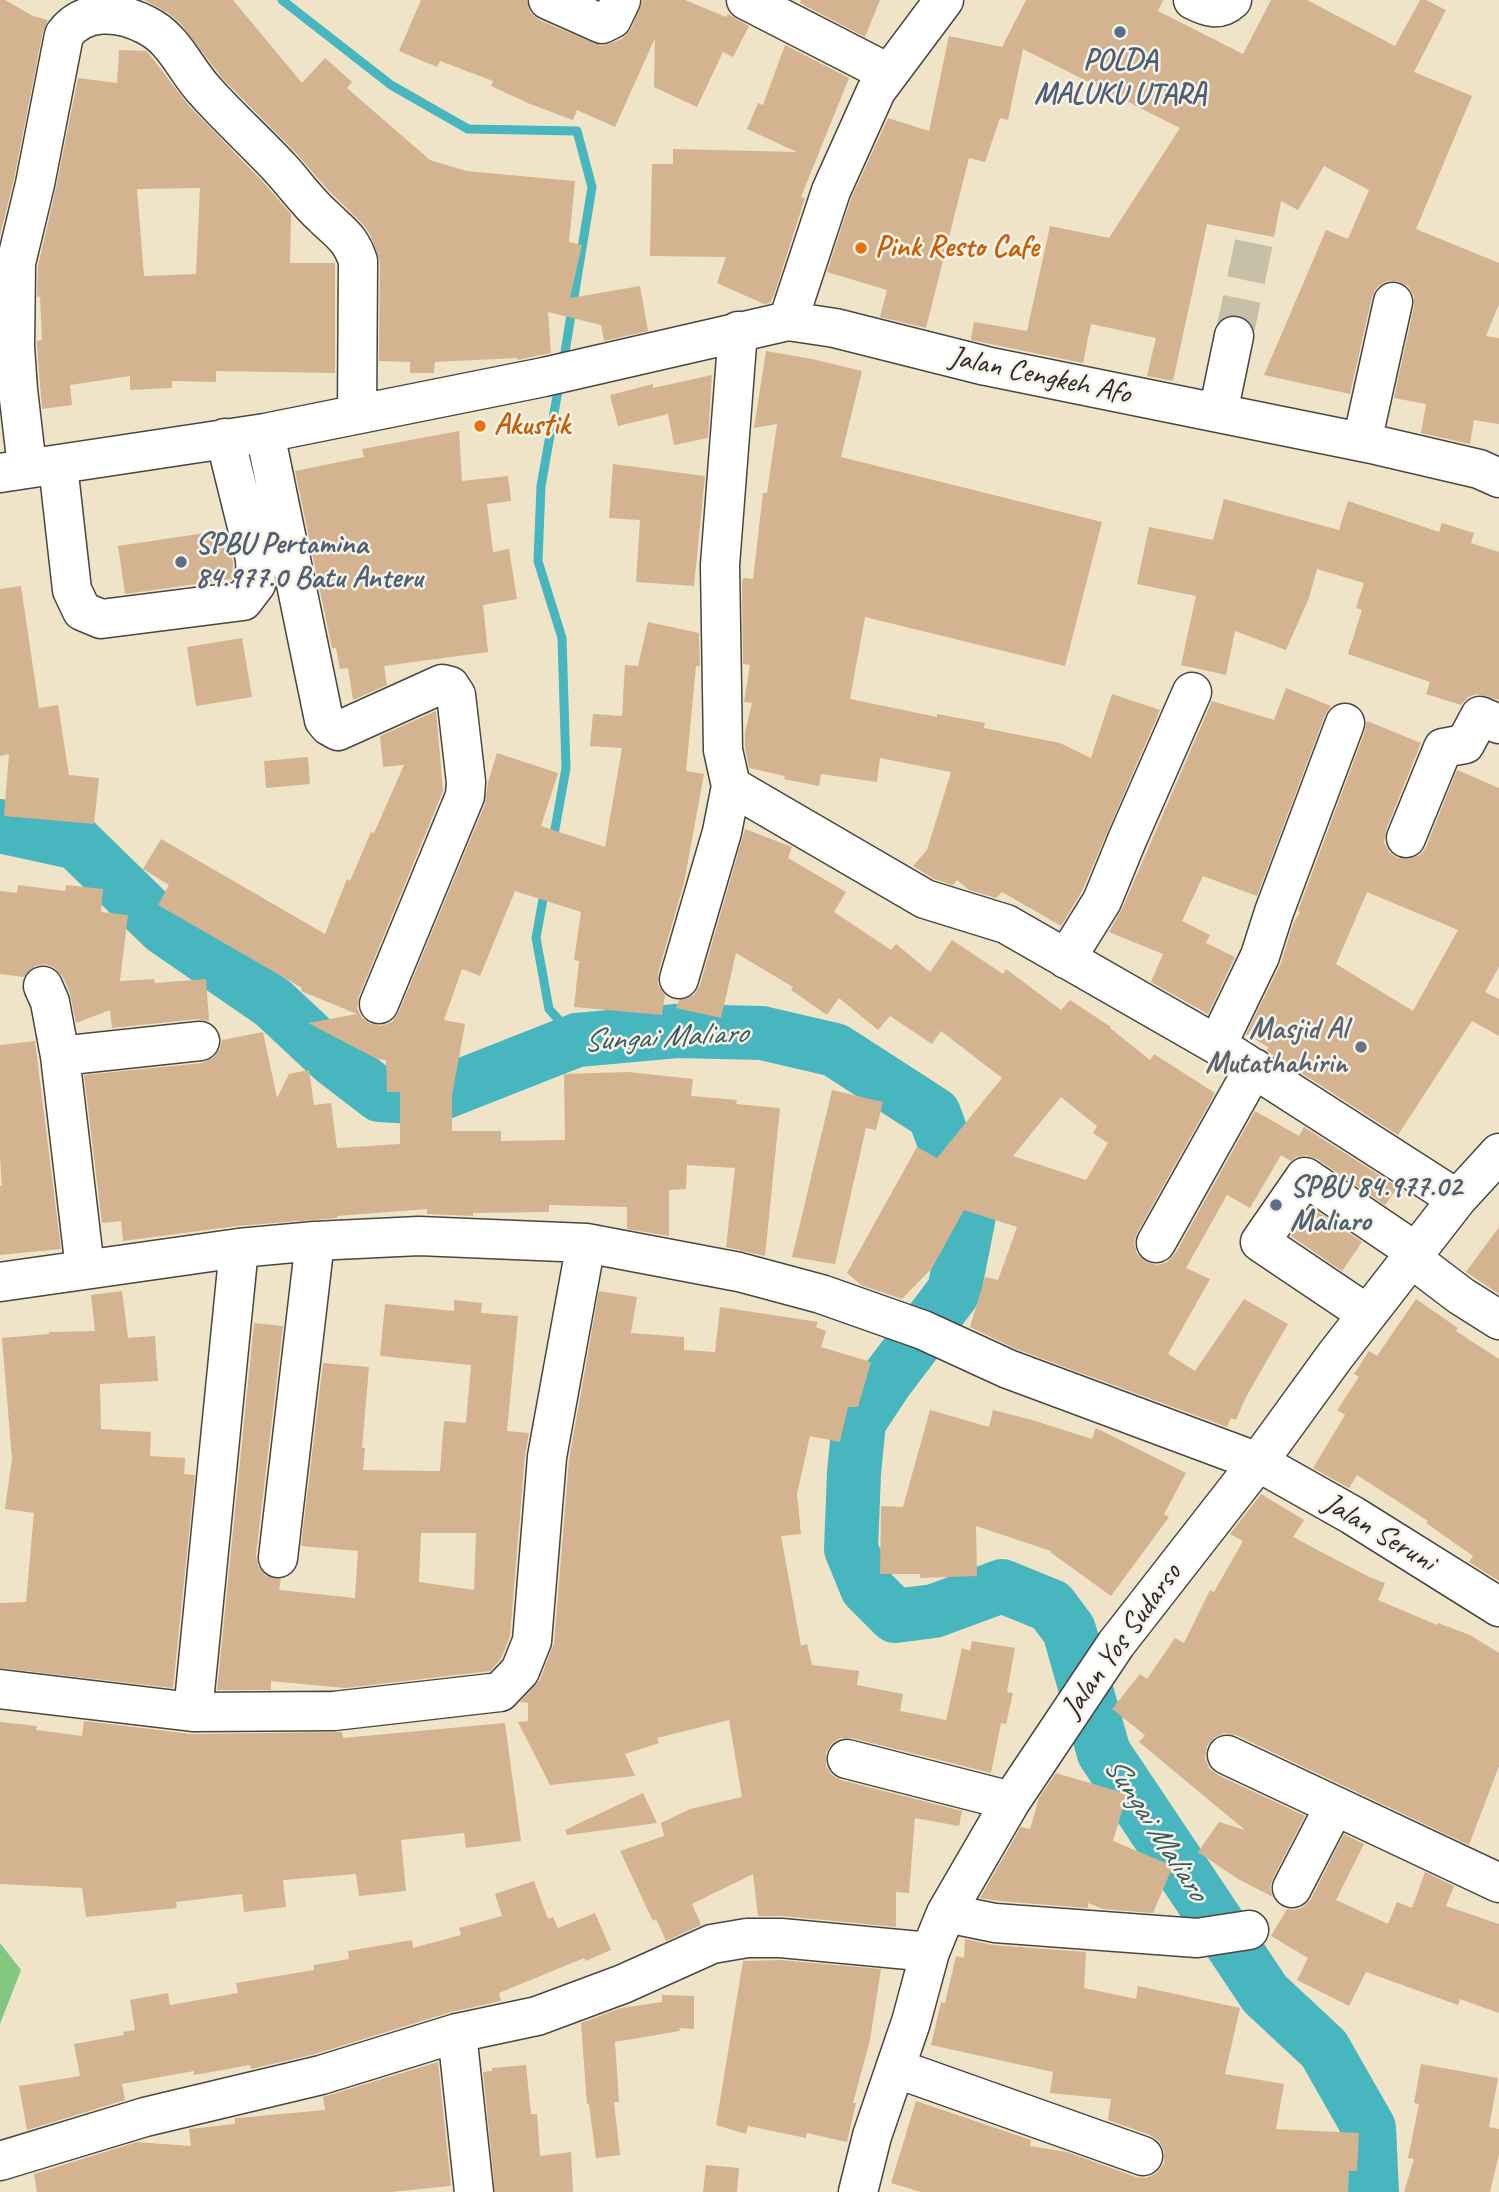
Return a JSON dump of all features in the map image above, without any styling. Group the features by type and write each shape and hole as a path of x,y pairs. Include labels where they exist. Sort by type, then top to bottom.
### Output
{"street":[{"path":"548,0 602,24 612,19 621,0"},
{"path":"746,0 888,74"},
{"path":"788,320 831,191 876,91 944,0"},
{"path":"1193,0 1209,8 1225,6 1232,0"},
{"path":"225,439 255,559 256,584 243,601 101,619 82,611 28,468 17,379 16,263 35,184 64,35 79,20 104,14 136,21 158,33 178,53 204,90 281,169 323,217 346,235 358,261 357,414"},
{"path":"1362,442 1393,302"},
{"name":"Jalan Cengkeh Afo","path":"28,468 265,433 544,377 788,320 835,328 986,366 1362,442 1479,469 1499,478"},
{"path":"679,979 722,832 731,786 723,750 720,565 738,331"},
{"path":"1218,413 1234,337"},
{"path":"265,433 324,720 328,726 338,731 442,684 450,686 456,695 466,782 465,796 379,1004"},
{"path":"1066,959 1102,901 1192,692"},
{"path":"1411,848 1490,720"},
{"path":"1217,1045 1261,956 1345,723"},
{"path":"731,786 925,899 1006,924 1217,1045 1457,1199"},
{"path":"43,986 50,1002 60,1056 85,1269"},
{"path":"60,1056 200,1041"},
{"path":"1156,1243 1254,1068"},
{"name":"Jalan Yos Sudarso","path":"858,2192 872,2136 930,1952 946,1913 1011,1801 1116,1644 1258,1462 1413,1255 1457,1199 1499,1153"},
{"path":"1367,1314 1260,1242 1305,1177 1413,1255 1461,1296 1499,1320"},
{"name":"Jalan Seruni","path":"0,1282 85,1269 135,1265 239,1248 419,1236 586,1242 673,1257 821,1294 936,1337 1032,1378 1258,1462 1352,1515 1499,1607"},
{"path":"278,1558 315,1241"},
{"path":"0,1689 193,1712 334,1711 500,1692 520,1671 531,1641 547,1457 586,1242"},
{"path":"193,1712 239,1248"},
{"path":"1227,1755 1499,1883"},
{"path":"847,1759 1011,1801"},
{"path":"1292,1888 1334,1807"},
{"path":"946,1913 995,1923 1197,1938 1249,1930"},
{"path":"0,2161 100,2129 321,2075 457,2034 537,2017 574,2004 712,1944 747,1938 781,1938 930,1952"},
{"path":"457,2034 474,2192"},
{"path":"895,2068 1143,2156"}],"green space":[{"path":"0,1943 21,1970 0,2024"}],"building":[{"path":"0,0 48,20 43,31 0,236"},
{"path":"144,0 233,0 302,83 325,58 352,82 347,88 430,160 466,171 575,181 569,242 582,245 570,298 640,286 648,331 604,341 601,325 548,312 551,353 517,360 435,362 434,373 410,373 410,362 379,361 380,261 370,234 222,78 181,24 167,12"},
{"path":"421,0 527,0 530,12 539,20 602,46 622,39 631,29 643,0 685,0 726,17 728,14 749,26 733,57 723,52 697,107 654,87 655,38 615,127 577,110 573,120 491,86 493,81 440,61 437,67 399,51"},
{"path":"801,0 880,0 865,37 800,3"},
{"path":"1026,0 1163,0 1158,11 1243,54 1271,0 1307,0 1395,46 1420,0 1426,0 1446,10 1414,72 1472,96 1416,229 1499,263 1499,304 1486,336 1499,338 1499,424 1474,420 1470,444 1421,433 1426,404 1394,398 1414,306 1414,296 1408,286 1397,281 1387,281 1377,287 1372,297 1350,394 1264,375 1326,230 1348,239 1369,190 1324,166 1298,210 1281,201 1274,237 1207,224 1173,381 1147,376 1156,338 1091,324 1083,363 971,340 974,322 1027,331 1050,226 1109,238 1180,128 1023,49 1008,120 1000,118 985,162 969,158 926,328 880,317 887,290 827,272 851,199 888,118 929,131 949,36 1002,47"},
{"path":"785,45 849,78 801,197 805,198 774,295 770,303 764,304 717,283 726,257 650,256 652,164 673,164 673,149 797,152 747,129 758,103 763,105"},
{"path":"119,50 146,51 190,107 291,214 290,263 335,263 335,373 216,371 216,382 172,381 172,388 130,390 130,376 70,385 72,405 42,409 37,346 37,341 42,340 40,297 37,296 38,266 78,78 117,83","holes":["200,188 196,274 144,276 137,189"]},
{"path":"766,351 862,371 841,457 1102,522 1065,666 865,617 850,699 937,717 937,714 985,723 984,728 1060,743 1091,758 1112,694 1160,710 1082,891 1061,926 1002,892 996,898 969,890 957,880 953,885 934,879 913,866 927,850 951,772 880,758 877,782 821,774 819,786 749,768 745,732 752,703 744,702 750,665 743,664 742,584 743,578 753,579 763,493 767,493 777,424 754,428"},
{"path":"712,375 708,438 674,445 668,414 618,426 610,395 653,384 653,388"},
{"path":"459,431 462,481 508,476 511,501 487,504 493,552 509,549 517,599 483,605 488,652 384,666 387,685 353,700 348,668 340,669 336,648 332,648 295,471 364,457 362,449"},
{"path":"613,464 705,476 694,586 636,582 640,520 609,518"},
{"path":"1224,499 1339,530 1348,501 1439,532 1442,523 1474,533 1471,543 1499,552 1499,700 1477,694 1468,697 1461,705 1426,694 1430,682 1348,654 1362,610 1356,608 1364,583 1317,569 1309,598 1286,650 1235,631 1226,675 1181,665 1196,596 1137,584 1149,527 1213,540"},
{"name":"SPBU Pertamina 84.977.0 Batu Anteru","path":"225,530 233,562 232,579 125,594 118,546"},
{"path":"21,586 39,708 58,705 69,775 99,778 94,824 4,816 9,754 0,756 0,589"},
{"path":"648,622 699,633 700,666 696,666 686,771 704,774 684,883 658,973 658,985 665,995 662,1015 574,1007 579,961 574,960 581,912 515,891 480,976 462,969 444,1020 465,1024 452,1096 452,1131 501,1131 501,1141 565,1140 564,1074 628,1072 693,1079 691,1096 737,1100 736,1104 780,1108 765,1256 726,1247 735,1168 687,1165 686,1189 669,1190 669,1236 627,1229 627,1207 549,1205 549,1212 473,1213 473,1216 427,1214 427,1209 237,1226 123,1241 121,1221 102,1223 84,1075 202,1063 213,1058 220,1049 222,1040 263,1032 277,1098 289,1074 309,1070 314,1105 331,1103 337,1148 400,1144 400,1092 387,1092 386,1060 377,1059 308,1023 357,1014 301,991 302,988 158,905 169,885 143,869 161,839 325,934 347,879 350,881 404,765 383,767 380,736 436,711 443,791 359,996 357,1008 362,1018 371,1024 381,1026 392,1022 399,1012 485,804 488,782 497,753 558,773 541,826 605,847 622,748 590,746 593,714 622,716 625,665 638,666"},
{"path":"242,638 252,697 196,706 187,647"},
{"path":"1286,688 1331,706 1325,715 1257,896 1203,876 1182,921 1210,935 1206,943 1235,957 1208,1014 1151,982 1163,954 1109,932 1122,909 1212,701 1274,720"},
{"path":"1367,721 1421,743 1386,830 1384,842 1389,852 1397,858 1410,859 1420,855 1426,847 1457,770 1499,788 1499,967 1485,992 1499,999 1499,1036 1472,1021 1398,1135 1267,1051 1268,1047 1246,1034 1281,963","holes":["1367,892 1458,930 1413,1011 1336,964"]},
{"path":"308,757 310,784 266,788 264,761"},
{"path":"745,829 792,847 788,858 846,892 834,912 891,950 896,944 930,972 952,940 1003,974 1006,969 1061,1010 1070,1000 1111,1027 1150,1060 1154,1054 1215,1093 1137,1233 1134,1243 1137,1254 1146,1262 1157,1265 1167,1262 1175,1254 1255,1111 1299,1136 1304,1127 1398,1187 1385,1205 1317,1159 1306,1155 1291,1161 1281,1155 1250,1208 1227,1195 1186,1268 1210,1279 1168,1354 1195,1371 1244,1299 1288,1324 1246,1397 1236,1420 1231,1418 1227,1427 1016,1349 970,1327 985,1277 998,1280 1017,1227 964,1210 932,1268 902,1299 861,1285 847,1273 917,1147 937,1158 1002,1078 941,1031 932,1044 890,1016 878,1030 839,998 827,1015 791,990 793,987 736,953 721,1018 676,1008 679,1000 694,995 700,985","holes":["1061,1097 1097,1126 1093,1133 1108,1143 1086,1180 1013,1156"]},
{"path":"18,885 65,891 66,885 103,889 101,912 128,915 120,981 154,979 155,983 206,979 209,1021 198,1019 112,1028 110,1010 76,1023 70,993 63,977 55,968 45,964 35,966 24,977 0,974 0,891 17,893"},
{"path":"35,1041 61,1249 0,1255 0,1045"},
{"path":"832,1090 883,1102 876,1130 866,1128 835,1264 792,1257"},
{"path":"1311,1207 1362,1242 1342,1271 1291,1236"},
{"path":"1499,1227 1499,1294 1466,1272"},
{"path":"122,1291 128,1338 155,1336 158,1381 100,1384 101,1429 151,1432 150,1456 185,1458 184,1474 195,1475 173,1688 0,1668 0,1603 26,1602 34,1513 5,1509 12,1459 2,1338 49,1332 95,1331 91,1295"},
{"path":"599,1291 637,1297 631,1333 684,1337 684,1350 715,1352 720,1307 818,1322 816,1327 826,1331 821,1347 871,1362 858,1407 848,1407 840,1442 810,1436 797,1494 801,1534 781,1536 801,1646 807,1644 812,1665 859,1671 857,1685 903,1694 900,1711 946,1720 962,1648 970,1651 972,1641 1015,1648 1007,1692 1013,1693 1006,1724 1001,1723 991,1773 852,1738 840,1738 832,1743 826,1753 826,1766 832,1775 841,1780 962,1811 959,1826 915,1818 909,1893 896,1892 896,1927 758,1916 753,1874 692,1904 701,1925 666,1941 656,1919 653,1921 620,1851 664,1836 661,1823 690,1809 742,1797 729,1720 657,1738 659,1743 625,1754 635,1776 550,1785 518,1722 528,1721 528,1703 520,1702 540,1680 554,1643 569,1460"},
{"path":"1416,1299 1458,1328 1456,1331 1499,1359 1499,1581 1469,1562 1473,1556 1426,1523 1428,1521 1357,1475 1349,1488 1313,1468 1345,1415 1337,1410 1359,1377 1354,1374 1369,1351 1377,1356"},
{"path":"454,1300 482,1303 481,1313 518,1316 507,1431 529,1433 510,1636 501,1659 490,1671 345,1688 271,1681 271,1690 217,1690 254,1323 283,1326 256,1555 258,1566 266,1576 281,1579 279,1590 355,1598 358,1551 301,1546 323,1363 369,1367 362,1448 365,1448 363,1470 440,1471 444,1421 466,1423 471,1365 380,1356 385,1304 454,1311","holes":["421,1533 476,1533 474,1590 419,1582"]},
{"path":"930,1410 989,1427 993,1410 1092,1439 1096,1428 1186,1473 1164,1514 1169,1517 1111,1596 1051,1551 976,1526 977,1576 920,1578 920,1574 880,1574 881,1506 903,1507"},
{"path":"1261,1494 1304,1520 1293,1537 1385,1583 1378,1600 1437,1625 1438,1623 1470,1635 1499,1653 1499,1766 1469,1845 1236,1735 1224,1733 1214,1738 1207,1746 1205,1758 1209,1768 1218,1775 1305,1816 1273,1878 1270,1888 1273,1897 1238,1879 1198,1852 1219,1822 1245,1830 1139,1742 1145,1735 1112,1709 1140,1674 1147,1679 1175,1638 1184,1643 1210,1590 1214,1592 1243,1541 1230,1534"},
{"path":"84,1721 191,1734 342,1732 343,1738 505,1723 521,1841 466,1848 464,1833 401,1840 406,1891 359,1896 356,1874 283,1880 286,1907 244,1912 242,1894 176,1902 177,1908 86,1917 82,1888 0,1884 0,1722 37,1726 36,1730 82,1736"},
{"path":"1056,1773 1127,1794 1113,1841 1173,1866 1153,1913 1103,1909 1088,1903 1088,1908 980,1898 1021,1827 1030,1829 1039,1798"},
{"path":"643,1793 657,1823 567,1835 565,1830"},
{"path":"1344,1834 1364,1844 1336,1900 1388,1924 1397,1902 1412,1908 1425,1872 1454,1886 1446,1906 1499,1924 1499,2013 1460,1999 1458,2005 1366,1972 1349,2006 1297,1980 1308,1958 1271,1936 1287,1909 1303,1907 1311,1899"},
{"path":"534,1881 548,1919 553,1917 558,1928 595,1913 611,1950 586,1961 584,1958 499,1993 501,2001 451,2012 315,2054 251,2069 250,2065 194,2075 194,2071 122,2084 125,2100 27,2130 19,2086 80,2076 74,2044 124,2035 123,2032 135,2030 130,2000 168,1993 170,2005 238,1993 236,1983 314,1970 314,1965 349,1959 348,1951 412,1940 413,1948 461,1935 459,1928 502,1916 495,1894"},
{"path":"965,1939 993,1945 1086,1952 1084,1988 1136,1999 1138,1986 1240,2008 1225,2074 1284,2084 1276,2129 1359,2133 1357,2171 1349,2171 1348,2192 921,2192 891,2183 916,2101 1031,2140 1030,2146 1067,2152 1136,2177 1146,2178 1157,2173 1164,2163 1164,2151 1159,2141 1150,2135 1108,2120 1111,2099 1050,2093 1053,2072 931,2045 941,2002 945,2003 956,1956 964,1958"},
{"path":"780,1960 881,1969 870,2040 853,2103 856,2103 847,2142 807,2133 806,2138 748,2126 746,2134 716,2125 743,1961"},
{"path":"662,1995 694,1996 694,2029 679,2028 680,2031 615,2042 619,2102 614,2102 620,2155 596,2158 587,2104 581,2023 621,2008 662,2002"},
{"path":"438,2062 451,2186 391,2192 37,2192 34,2174 137,2142 191,2146 189,2129 235,2124 235,2118 325,2110 323,2097"},
{"path":"1421,2064 1498,2078 1489,2127 1499,2129 1499,2154 1490,2192 1404,2192 1414,2159 1408,2158 1419,2104 1414,2103"},
{"path":"526,2065 531,2114 537,2114 540,2156 571,2152 573,2192 495,2192 483,2072 492,2071 492,2068"},
{"path":"706,2165 739,2168 737,2192 703,2192"}],"waterway":[{"path":"282,0 391,85 468,129 577,131 592,187 563,364"},
{"path":"553,840 566,768 562,638 538,561 541,486 559,385"},
{"name":"Sungai Maliaro","path":"0,826 77,843 164,928 273,1003 333,1059 380,1095 430,1098 577,1040 677,1031 762,1033 835,1050 934,1114 970,1211 954,1291 886,1381 859,1422 851,1549 867,1588 895,1616 934,1611 1002,1586 1051,1606 1069,1630 1104,1753 1265,1994 1324,2049 1369,2128 1372,2192"},
{"path":"545,888 536,938 549,1009 577,1040"}],"tunnel":[{"path":"1234,336 1254,242"}],"place":[{"name":"POLDA MALUKU UTARA","path":"1120,32"},
{"name":"Pink Resto Cafe","path":"861,248"},
{"name":"Akustik","path":"480,426"},
{"name":"SPBU Pertamina 84.977.0 Batu Anteru","path":"181,562"},
{"name":"Masjid Al Mutathahirin","path":"1361,1047"},
{"name":"SPBU 84.977.02 Maliaro","path":"1276,1205"}]}
